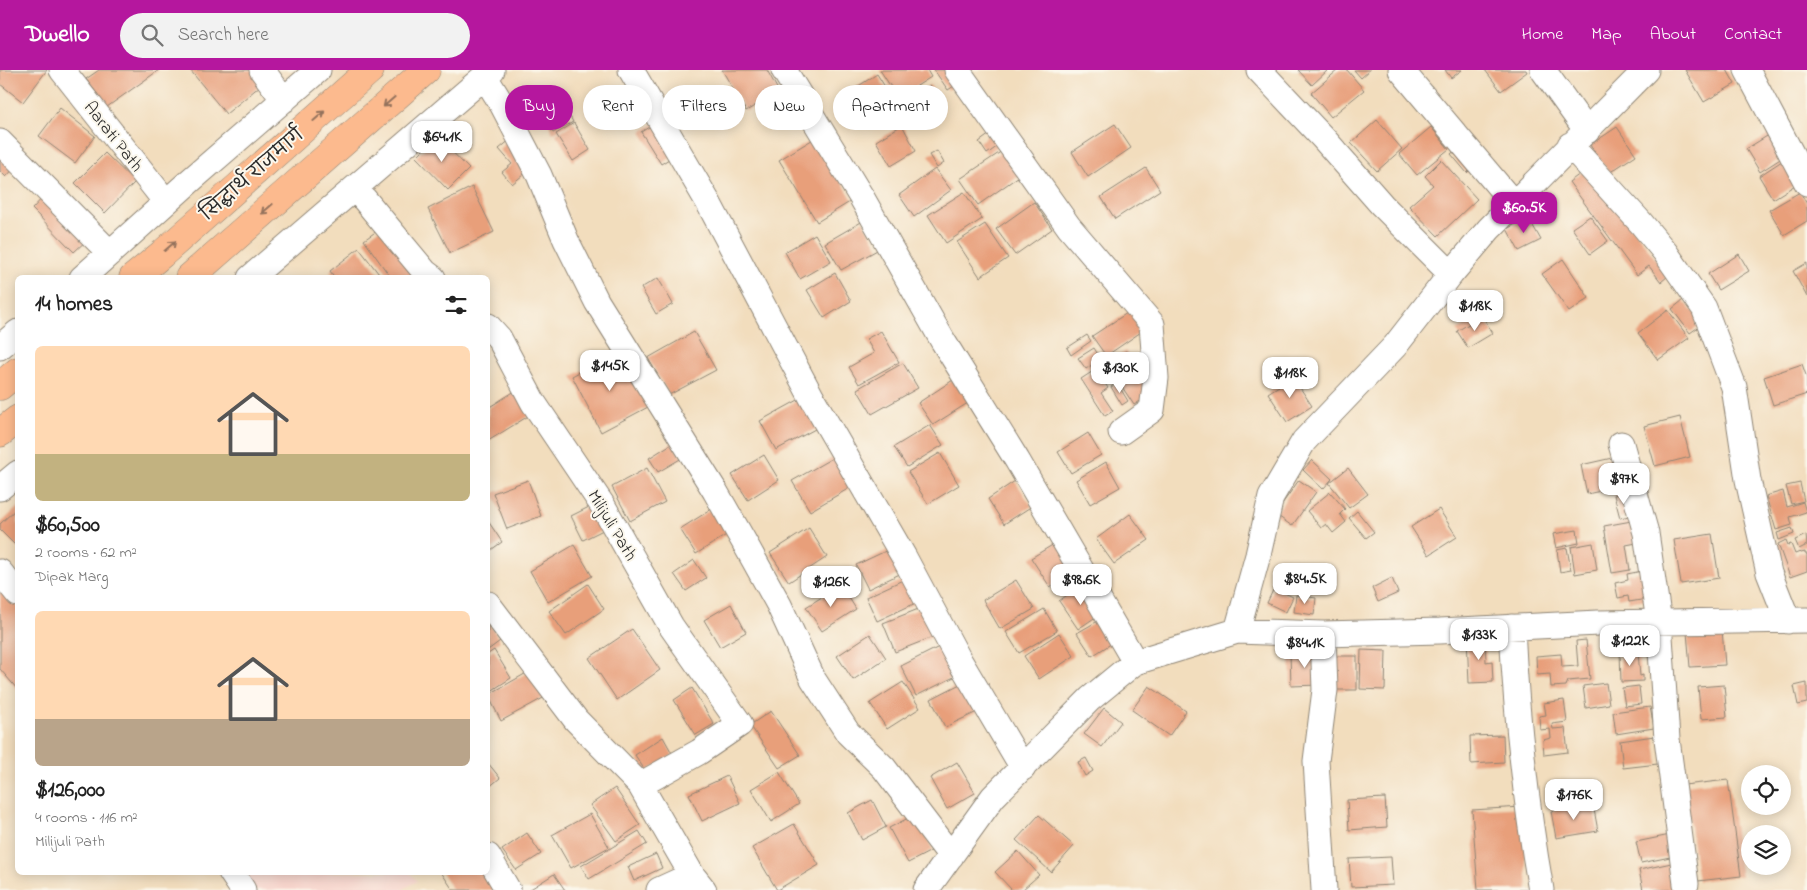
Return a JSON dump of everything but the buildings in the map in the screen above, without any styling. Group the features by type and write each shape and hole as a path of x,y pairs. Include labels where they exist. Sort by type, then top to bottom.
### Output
{"highway":[{"name":"सिद्धार्थ राजमार्ग","path":"137,275 370,70"},
{"name":"सिद्धार्थ राजमार्ग","path":"193,275 426,70"},
{"path":"0,386 15,374"},
{"path":"0,433 15,420"}],"street":[{"name":"Aarati Path","path":"62,70 166,202"},
{"path":"262,70 284,100"},
{"path":"85,275 318,70"},
{"path":"631,70 708,202 812,398 904,557 958,658 1023,768"},
{"path":"784,70 862,198 943,341 1017,460 1135,662"},
{"path":"957,70 1022,158 1069,227 1152,324 1156,378 1152,410 1121,432"},
{"path":"1259,70 1324,139 1382,205 1451,274"},
{"path":"1401,70 1513,204"},
{"path":"1543,70 1578,138 1704,308 1734,387 1748,480 1769,573 1798,621"},
{"path":"1747,70 1807,183"},
{"path":"1237,630 1258,555 1271,497 1304,441 1395,346 1451,274 1513,204 1640,72"},
{"path":"254,275 488,74 540,175 566,240 597,302 734,524 779,605 813,679 848,733 884,768 951,856"},
{"path":"0,142 110,253"},
{"path":"355,188 429,275"},
{"name":"Milijuli Path","path":"490,328 499,338 533,402 603,506 671,626 740,724 699,752 640,785"},
{"path":"0,347 15,334"},
{"path":"1621,444 1646,533 1659,622 1667,739 1686,884"},
{"path":"0,488 15,476"},
{"path":"0,572 15,590"},
{"path":"490,607 576,720 640,785 698,882 659,890"},
{"path":"926,890 994,797 1090,699 1135,662 1237,630 1323,634 1659,622 1798,621"},
{"path":"1512,627 1514,685 1534,853 1541,890"},
{"path":"1323,634 1325,690 1316,761 1324,890"},
{"path":"490,859 508,890"},
{"path":"233,875 243,890"}],"shaded area":[{"path":"234,875 412,875 417,881 402,890 245,890"}]}
